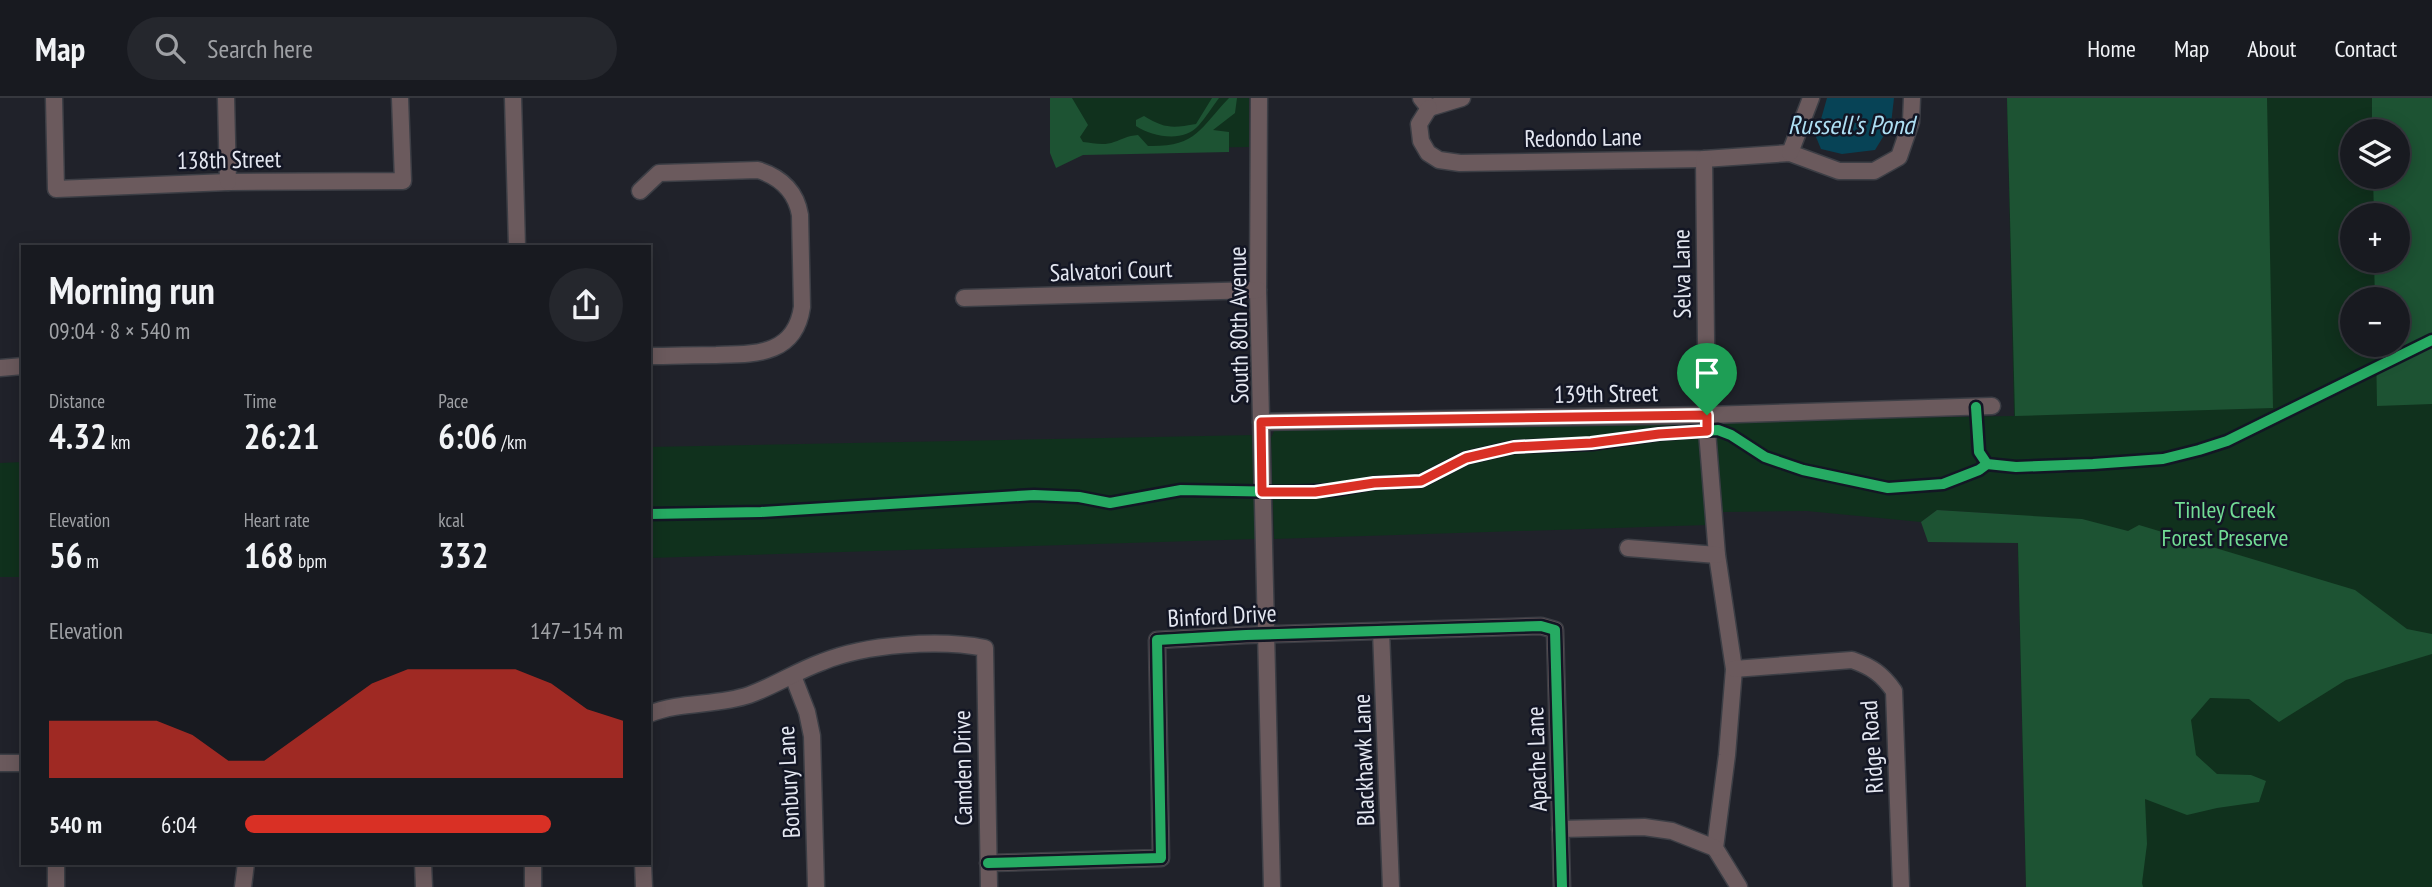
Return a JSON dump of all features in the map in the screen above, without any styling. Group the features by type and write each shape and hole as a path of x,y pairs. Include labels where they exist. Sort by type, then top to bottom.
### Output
{"street":[{"name":"138th Street","path":"54,98 56,189 403,181 400,98"},
{"path":"226,98 228,183"},
{"path":"513,98 517,245"},
{"name":"South 80th Avenue","path":"1259,98 1258,290 1272,887"},
{"path":"1425,103 1462,98"},
{"path":"1790,153 1811,98"},
{"name":"Redondo Lane","path":"1425,103 1419,124 1421,141 1428,153 1439,160 1460,163 1704,159 1790,153 1839,171 1874,171 1899,157 1911,122 1912,98"},
{"name":"Selva Lane","path":"1704,159 1707,415 1717,555 1734,669 1727,755 1715,848"},
{"path":"640,191 659,173 758,170 772,174 788,188 795,197 800,215 803,300 799,320 789,337 773,349 754,354 651,356"},
{"name":"Salvatori Court","path":"964,298 1258,290"},
{"path":"0,368 21,366"},
{"name":"139th Street","path":"1261,422 1707,415 1993,406"},
{"path":"1628,548 1717,555"},
{"name":"Binford Drive","path":"988,863 1161,858 1157,639 1541,626 1555,630"},
{"name":"Apache Lane","path":"1555,630 1562,887"},
{"name":"Blackhawk Lane","path":"1381,631 1391,887"},
{"name":"Camden Drive","path":"793,676 826,660 862,650 966,644 985,648 989,887"},
{"name":"Ridge Road","path":"1734,669 1852,660 1870,666 1882,675 1894,691 1901,887"},
{"path":"651,713 668,707 746,696 793,676"},
{"name":"Bonbury Lane","path":"793,676 807,712 812,736 816,887"},
{"path":"0,763 21,763"},
{"path":"1560,830 1644,827 1672,831 1715,848 1739,887"},
{"path":"55,865 56,887"},
{"path":"243,887 246,865"},
{"path":"424,865 424,887"},
{"path":"533,865 533,887"},
{"path":"643,865 644,887"}],"green space":[{"path":"1050,98 1072,98 1088,125 1080,137 1083,142 1106,144 1138,135 1148,146 1177,143 1187,139 1196,134 1229,98 1237,98 1235,113 1213,130 1229,132 1229,152 1083,155 1056,168 1050,153"},
{"path":"1051,98 1249,98 1249,147 1052,150"},
{"path":"1212,98 1219,98 1199,125 1185,134 1159,135 1136,126 1136,120 1144,116 1169,126 1196,124"},
{"name":"Tinley Creek Forest Preserve","path":"2007,98 2432,98 2432,887 2026,887 2017,515 1937,510 1921,522 1807,511 1722,512 1715,421 2014,416"},
{"path":"2007,98 2267,98 2273,408 2015,416"},
{"path":"2372,98 2432,98 2432,404 2377,406 2376,357 2410,357 2410,287 2375,287 2374,273 2410,273 2410,203 2374,203 2373,189 2410,189 2410,119 2372,119"},
{"path":"1692,420 1701,430 1707,525 1274,539 1271,438 1274,431 1281,429"},
{"path":"1255,435 1256,539 651,558 651,447"},
{"path":"21,462 21,577 0,577 0,463"},
{"path":"1937,510 2082,519 2128,531 2139,525 2355,590 2407,629 2432,634 2432,654 2346,680 2279,722 2249,699 2210,698 2191,720 2196,755 2217,774 2251,775 2266,781 2259,802 2187,815 2145,799 2147,844 2143,887 2026,887 2018,543 1928,542 1921,522"}],"water":[{"name":"Russell's Pond","path":"1827,98 1894,98 1891,124 1875,150 1842,154 1821,149 1816,137"}],"cycle path":[{"path":"1976,407 1979,452 1987,464 2016,467 2163,459 2227,441 2432,340"},
{"path":"651,514 761,512 1034,495 1079,497 1110,503 1181,490 1337,490 1374,483 1421,481 1466,458 1514,447 1592,444 1659,434 1718,430 1731,435 1765,457 1803,470 1888,488 1943,484 1979,470 1987,464"},
{"path":"988,863 1161,858 1157,640 1541,626 1555,630 1562,887"}],"route":[{"path":"1707,415 1707,431 1591,443 1514,447 1466,458 1421,481 1374,483 1315,492 1262,492 1261,422 1707,415"}]}
